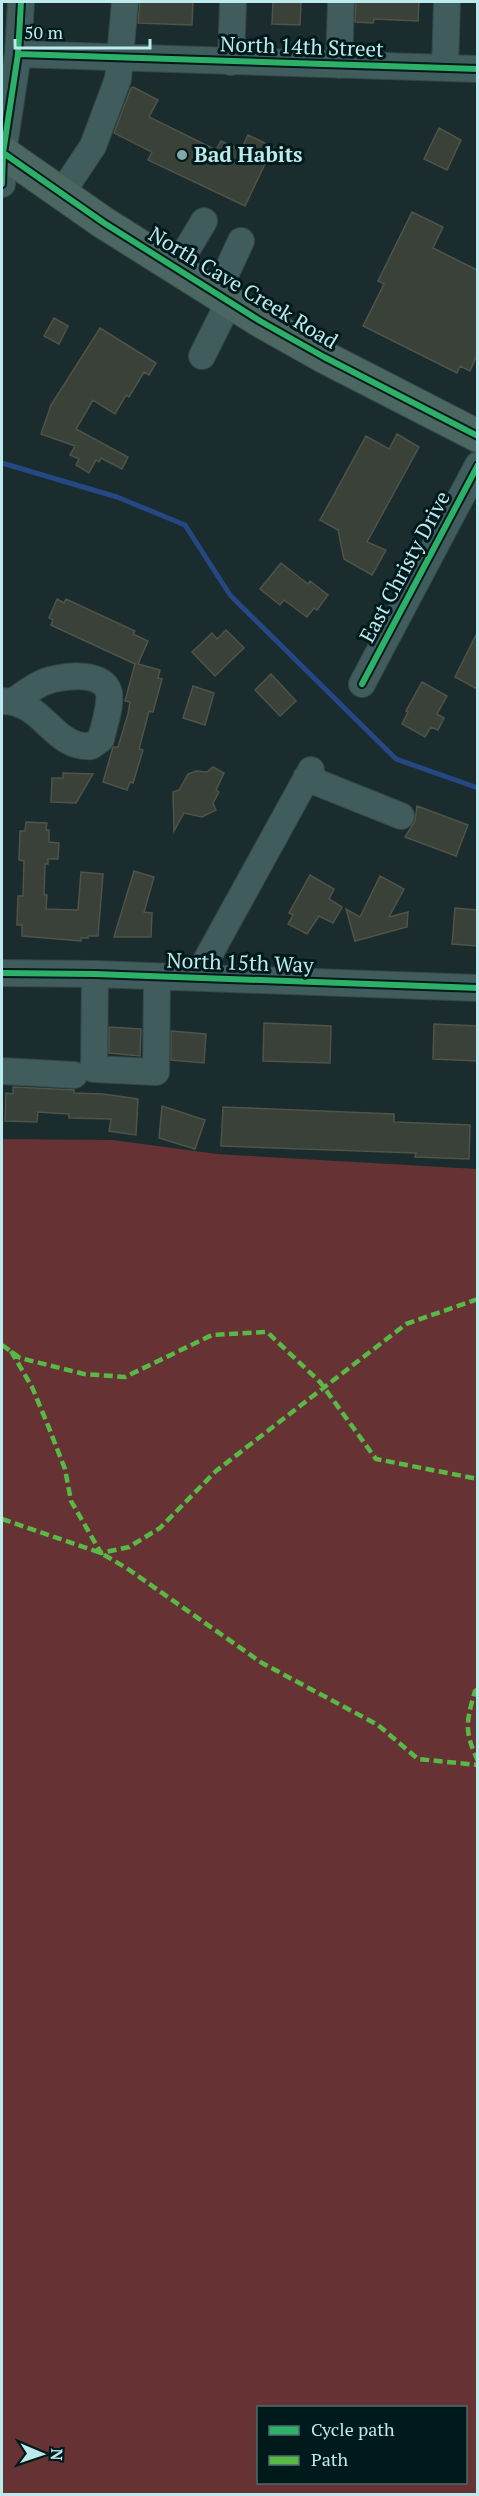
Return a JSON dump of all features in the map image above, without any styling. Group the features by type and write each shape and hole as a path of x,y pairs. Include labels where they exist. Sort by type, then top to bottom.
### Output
{"main road":[{"name":"North Cave Creek Road","path":"2,163 61,194 223,298 324,357 477,436"}],"street":[{"path":"2,163 18,54 21,2"},
{"path":"61,194 93,146 118,79 125,2"},
{"path":"231,62 233,2"},
{"path":"339,65 341,2"},
{"path":"445,68 447,2"},
{"name":"North 14th Street","path":"18,54 477,69"},
{"path":"176,268 204,221"},
{"path":"202,356 241,240"},
{"name":"East Christy Drive","path":"362,684 477,465"},
{"path":"197,977 309,774 401,816"},
{"name":"North 15th Way","path":"2,973 197,977 477,988"},
{"path":"95,974 94,1069 156,1072 157,977"},
{"path":"2,1071 74,1075"}],"shaded area":[{"path":"2,1139 113,1140 217,1154 477,1169 477,2494 2,2494"}],"building":[{"path":"140,2 193,2 192,25 138,23"},
{"path":"273,2 301,2 300,25 272,24"},
{"path":"356,2 419,2 418,21 374,19 373,23 355,22"},
{"path":"133,87 158,100 149,117 216,150 221,141 241,150 248,135 273,147 245,206 148,160 152,152 114,133"},
{"path":"439,128 461,140 447,170 424,159"},
{"path":"412,212 443,227 433,248 477,270 477,355 470,371 460,366 457,373 363,326 384,284 378,281"},
{"path":"54,318 68,326 59,344 44,336"},
{"path":"100,328 156,363 149,375 144,372 129,397 126,395 115,414 93,400 76,429 128,457 122,469 101,458 99,462 96,460 89,473 76,465 79,459 70,455 75,446 41,434 51,405"},
{"path":"397,434 419,447 367,542 386,550 372,575 344,559 338,530 320,520 366,436 389,449"},
{"path":"281,563 308,584 310,581 328,595 317,610 314,608 307,617 284,600 280,605 260,589"},
{"path":"57,599 64,603 66,599 135,631 133,634 148,641 138,664 160,670 158,678 162,679 153,712 149,711 139,749 143,750 133,783 130,782 127,790 103,782 113,747 118,747 128,714 130,702 125,701 135,664 51,625 53,620 49,618"},
{"path":"226,630 244,648 215,676 192,652 212,633 217,639"},
{"path":"477,633 477,689 455,677"},
{"path":"271,674 296,701 280,716 255,690"},
{"path":"422,682 447,696 437,714 444,718 438,730 431,727 425,737 402,724 408,712 406,711"},
{"path":"193,686 214,693 205,725 183,718"},
{"path":"213,767 224,773 216,790 219,792 213,803 216,810 202,817 184,813 174,831 173,792 179,790 188,774 196,771 207,772"},
{"path":"63,773 93,774 76,803 51,802 52,778 63,778"},
{"path":"417,806 468,825 456,856 405,837 415,821"},
{"path":"26,822 47,823 49,842 59,843 58,859 48,859 48,864 45,864 46,909 78,910 81,872 103,874 98,936 81,938 81,941 22,936 22,925 17,925 18,896 23,896 24,861 19,860 20,831 25,831"},
{"path":"134,871 154,877 144,912 152,913 151,937 114,937"},
{"path":"310,875 334,889 329,899 342,907 333,923 319,916 307,934 288,924 293,915 289,913"},
{"path":"380,876 404,889 389,917 408,912 407,927 355,941 346,909 360,917"},
{"path":"455,908 477,910 477,946 452,944"},
{"path":"264,1023 331,1026 330,1063 263,1061"},
{"path":"434,1024 477,1026 477,1061 433,1059"},
{"path":"109,1027 141,1029 140,1056 109,1053"},
{"path":"171,1031 206,1034 204,1063 171,1060"},
{"path":"13,1087 74,1090 74,1093 138,1099 136,1135 109,1131 111,1119 69,1118 69,1114 38,1112 37,1122 5,1121 6,1093 13,1094"},
{"path":"162,1106 205,1120 195,1149 159,1138"},
{"path":"223,1107 394,1114 394,1122 470,1125 469,1159 415,1157 416,1153 221,1146"}],"waterway":[{"path":"2,463 117,497 185,525 230,595 396,759 478,788"}],"marked path":[{"path":"11,1351 32,1387 47,1423 65,1469 71,1501 101,1553 129,1547 160,1528 216,1471 406,1324 478,1299"},
{"path":"2,1345 20,1358 84,1374 125,1377 212,1335 267,1332 320,1382 376,1459 478,1479"},
{"path":"2,1519 101,1553 128,1569 262,1663 378,1725 418,1759 478,1765"},
{"path":"478,1689 475,1691 468,1719 470,1742 478,1761"}],"cycle path":[{"path":"2,184 3,153 18,54 21,2"},
{"path":"18,54 478,69"},
{"path":"2,152 104,223 260,321 324,357 478,436"},
{"path":"362,684 478,465"},
{"path":"2,973 95,974 478,988"}],"place":[{"name":"Bad Habits","path":"182,155"}]}
